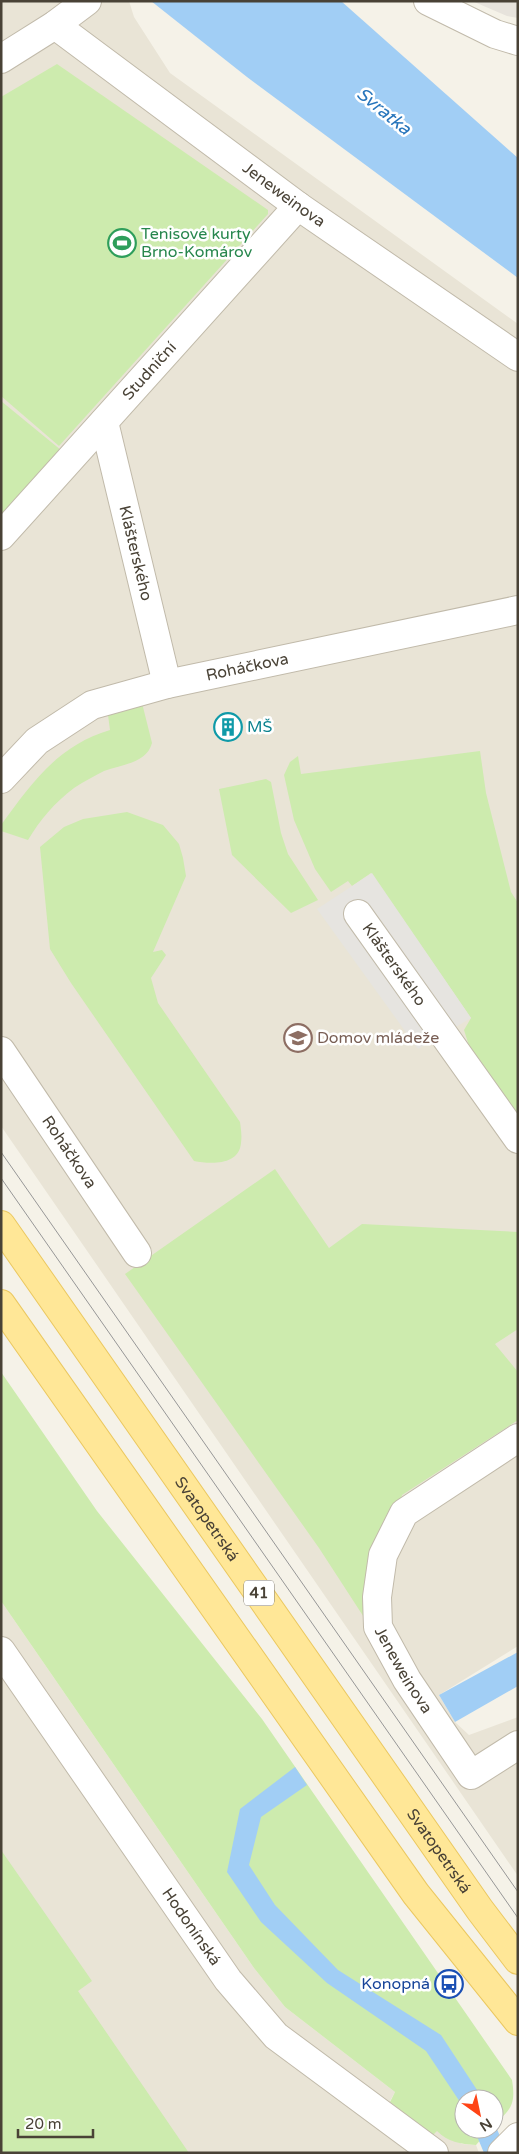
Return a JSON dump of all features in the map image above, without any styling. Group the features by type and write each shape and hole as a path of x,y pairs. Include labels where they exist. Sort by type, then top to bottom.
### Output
{"main road":[{"name":"Svatopetrská","path":"1,1225 480,1910 518,1960"},
{"path":"1,1304 416,1894 518,2021"}],"street":[{"path":"1,59 55,26 87,1"},
{"path":"428,1 495,34 518,41"},
{"name":"Jeneweinova","path":"55,26 298,206 518,357"},
{"name":"Studniční","path":"1,536 298,206"},
{"name":"Klášterského","path":"104,422 168,684"},
{"name":"Roháčkova","path":"1,779 37,741 92,705 168,684 518,610"},
{"name":"Klášterského","path":"358,914 518,1138"},
{"name":"Roháčkova","path":"1,1051 137,1253"},
{"name":"Jeneweinova","path":"518,1438 404,1513 383,1556 377,1598 378,1627 407,1680 471,1776 518,1745"},
{"name":"Hodonínská","path":"1,1650 228,1980 276,2036 434,2153"}],"shaded area":[{"path":"1,1 129,1 134,17 170,73 518,324 518,1646 439,1695 455,1722 469,1735 518,1717 518,1876 1,1126"},
{"path":"472,1 518,1 518,18 507,16"},
{"path":"372,873 471,1018 418,1049 317,909"},
{"path":"1,1601 254,1968 285,2007 395,2092 390,2101 433,2134 437,2130 462,2144 476,2145 479,2153 1,2153"}],"green space":[{"name":"Tenisové kurty Brno-Komárov","path":"57,64 268,210 268,214 59,446 1,396 1,97"},
{"path":"1,401 67,455 1,526"},
{"path":"142,703 152,743 145,755 132,762 104,771 74,788 48,812 28,840 1,831 1,825 35,781 60,756 91,737 110,730 108,715 115,709"},
{"path":"480,751 486,793 511,892 518,903 518,1118 470,1049 464,1030 471,1018 371,873 352,886 348,881 331,892 315,869 294,820 284,775 290,762 298,756 301,774"},
{"path":"266,779 271,782 281,833 288,854 318,900 291,913 232,855 219,789"},
{"path":"127,812 163,825 179,844 183,858 186,876 153,952 162,950 166,955 151,978 158,1003 240,1122 241,1143 239,1150 235,1156 223,1162 208,1163 194,1161 71,983 50,949 40,847 64,827 83,819"},
{"path":"275,1169 329,1248 362,1224 518,1232 518,1329 495,1344 518,1372 518,1420 402,1495 383,1573 393,1662 319,1548 125,1274"},
{"path":"1,1372 97,1511 262,1719 512,2080 513,2101 504,2116 504,2089 454,2089 454,2139 481,2139 476,2145 455,2142 445,2138 437,2131 433,2135 390,2102 395,2092 285,2007 254,1968 1,1601"},
{"path":"1,1850 92,1981 78,1991 189,2153 1,2153"}],"water":[{"name":"Svratka","path":"151,1 341,1 518,158 518,278 247,77"},
{"path":"518,1652 518,1686 455,1722 439,1695"},
{"path":"295,1767 307,1785 261,1817 249,1865 275,1905 338,1970 441,2035 476,2089 454,2089 454,2093 426,2051 327,1983 261,1922 227,1872 240,1809"},
{"path":"478,2139 501,2139 507,2153 484,2153"}],"tram line":[{"path":"1,1152 518,1892"},
{"path":"1,1178 518,1918"}],"place":[{"name":"Tenisové kurty Brno-Komárov","path":"122,243"},
{"name":"MŠ","path":"228,727"},
{"name":"Domov mládeže","path":"298,1038"},
{"name":"Konopná","path":"449,1984"}]}
